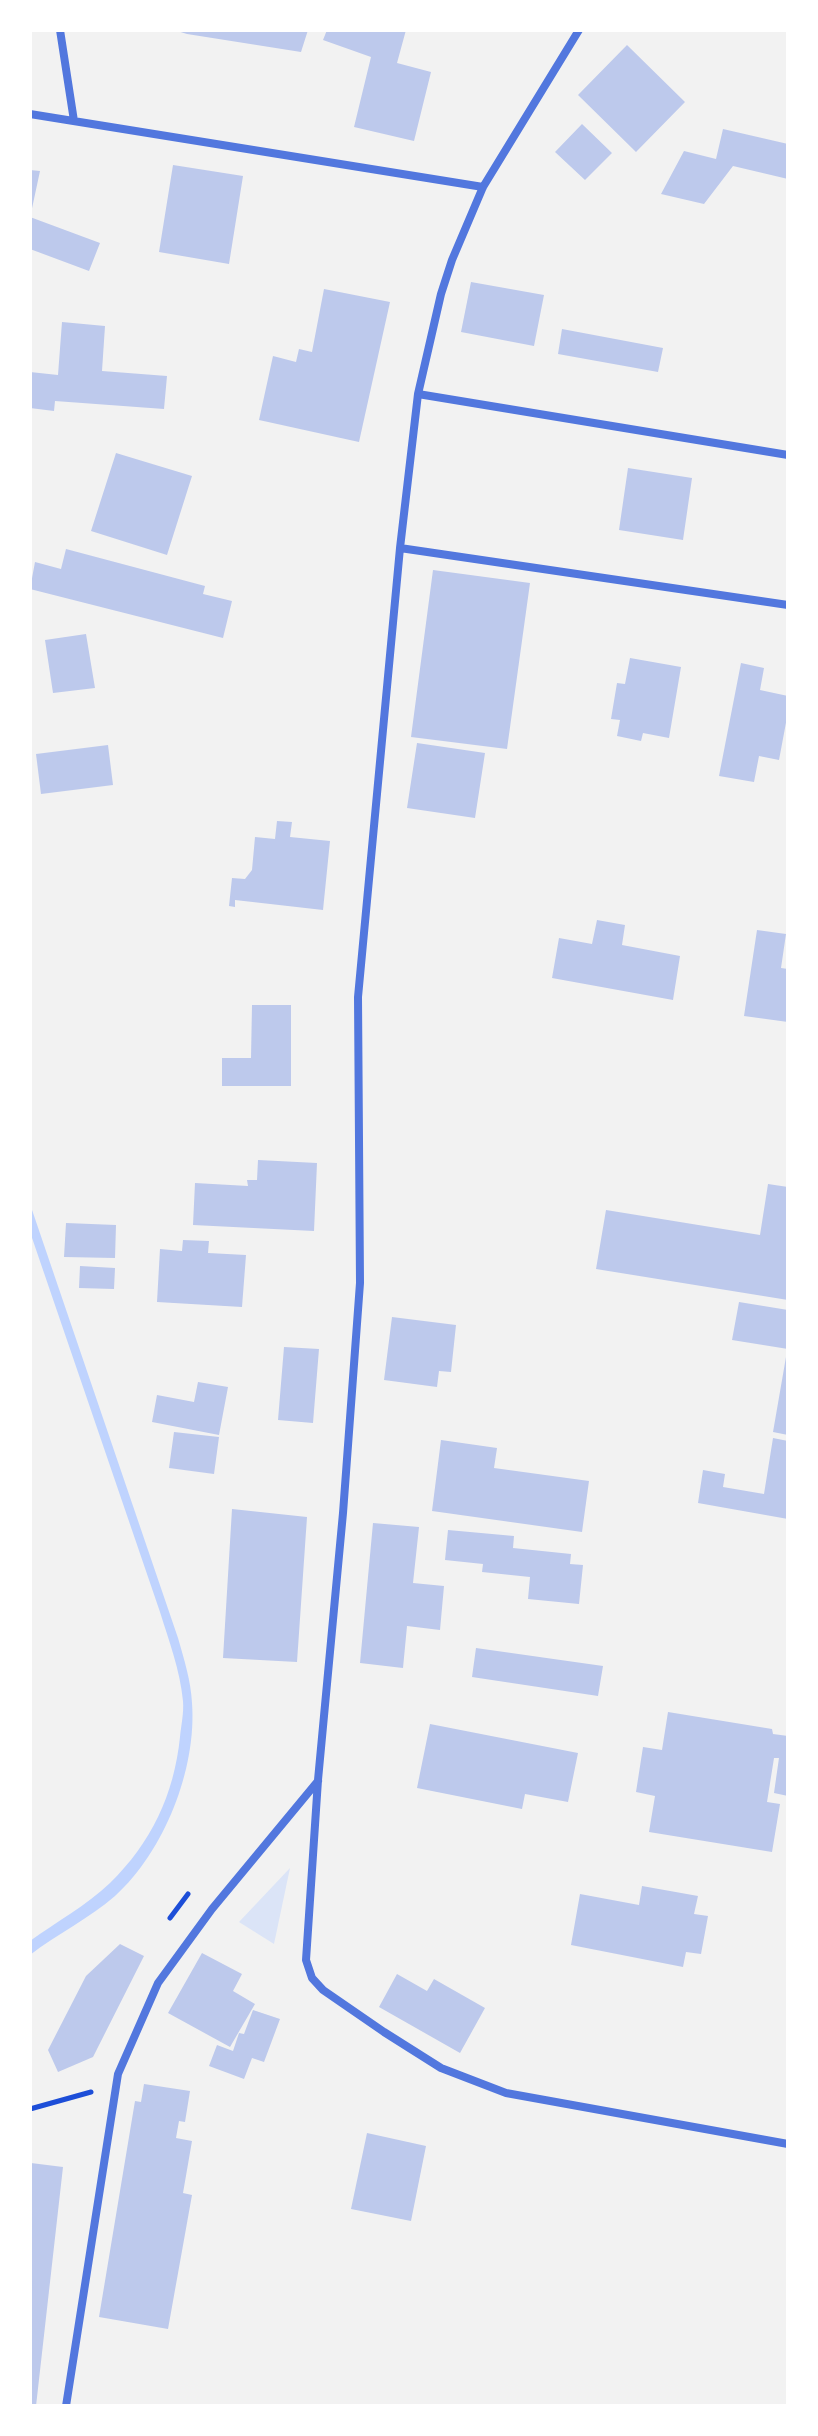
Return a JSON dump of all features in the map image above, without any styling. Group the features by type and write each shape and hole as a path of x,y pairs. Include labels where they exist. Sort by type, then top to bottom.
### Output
{"street":[{"path":"60,30 74,121"},
{"path":"579,30 483,187 441,294 418,394 400,548 358,997 360,1283 306,1960 312,1978 323,1990 441,2068 506,2093 788,2144"},
{"path":"30,114 483,187"},
{"path":"418,394 788,455"},
{"path":"400,548 788,605"},
{"path":"66,2406 118,2074 158,1983 212,1909 318,1780"}],"path":[{"path":"30,2109 116,2086"}],"shaded area":[{"path":"290,1868 274,1944 239,1922"}],"water":[{"path":"30,1204 178,1638 190,1687 192,1728 189,1755 174,1808 148,1857 115,1896 30,1955 30,1941 110,1883 149,1835 172,1779 183,1706 177,1667 160,1612 30,1232"}],"building":[{"path":"174,30 308,30 301,52"},
{"path":"327,30 406,30 397,63 431,72 414,141 354,127 371,57 323,40"},
{"path":"627,45 685,102 636,152 578,95"},
{"path":"582,124 612,153 585,180 555,152"},
{"path":"723,129 788,144 788,179 733,166 704,204 661,194 684,151 716,159"},
{"path":"173,165 243,176 229,264 159,252"},
{"path":"30,170 40,171 31,213 30,213"},
{"path":"30,217 100,243 89,271 30,249"},
{"path":"471,282 544,295 534,346 461,332"},
{"path":"324,289 390,302 359,442 259,420 273,356 296,362 299,349 312,352"},
{"path":"62,322 105,326 102,371 167,376 164,409 55,401 54,411 30,408 30,372 58,375"},
{"path":"562,329 663,348 658,372 558,354"},
{"path":"116,453 192,476 167,555 91,531"},
{"path":"628,468 692,478 683,540 619,530"},
{"path":"66,549 205,586 203,594 232,601 223,638 30,589 35,562 61,569"},
{"path":"433,570 530,583 507,749 411,737"},
{"path":"86,634 95,688 53,693 45,640"},
{"path":"630,658 681,667 669,738 643,733 641,741 617,736 620,720 611,719 617,683 625,684"},
{"path":"741,663 764,668 760,690 788,696 779,760 759,756 754,782 719,776"},
{"path":"417,743 485,753 475,818 407,808"},
{"path":"108,745 113,785 41,794 36,754"},
{"path":"277,821 292,822 290,837 330,841 323,910 235,900 235,907 229,906 232,878 245,879 252,870 255,837 275,839"},
{"path":"597,920 625,925 622,945 680,956 673,1000 552,978 559,938 592,944"},
{"path":"757,930 786,934 781,968 788,969 788,1022 744,1016"},
{"path":"252,1005 291,1005 291,1086 222,1086 222,1058 251,1058"},
{"path":"258,1160 317,1163 314,1231 193,1225 195,1183 248,1186 247,1180 257,1180"},
{"path":"768,1184 788,1187 788,1300 596,1269 606,1210 760,1235"},
{"path":"66,1223 116,1225 115,1258 64,1257"},
{"path":"183,1240 209,1241 208,1253 246,1255 242,1307 157,1302 160,1249 182,1251"},
{"path":"80,1266 115,1268 114,1289 79,1288"},
{"path":"739,1302 788,1310 788,1349 732,1340"},
{"path":"392,1317 456,1325 451,1372 439,1371 437,1387 384,1380"},
{"path":"284,1347 319,1349 313,1423 278,1420"},
{"path":"788,1357 788,1435 773,1432"},
{"path":"198,1382 228,1387 219,1435 152,1422 157,1395 194,1402"},
{"path":"174,1432 219,1437 214,1474 169,1468"},
{"path":"773,1438 788,1441 788,1519 698,1503 703,1470 725,1474 723,1487 764,1494"},
{"path":"441,1440 497,1448 494,1468 589,1481 582,1532 432,1511"},
{"path":"232,1509 307,1517 297,1662 223,1658"},
{"path":"373,1523 419,1527 413,1583 444,1586 440,1630 407,1626 403,1668 360,1663"},
{"path":"448,1530 514,1536 513,1548 571,1554 570,1564 583,1565 579,1604 528,1599 530,1577 482,1572 483,1564 445,1560"},
{"path":"476,1648 603,1666 598,1696 472,1677"},
{"path":"668,1712 772,1729 773,1734 788,1736 788,1796 774,1793 779,1758 774,1758 767,1802 780,1804 772,1852 649,1832 655,1796 636,1792 643,1747 662,1750"},
{"path":"430,1724 578,1753 568,1802 525,1794 522,1809 417,1788"},
{"path":"642,1886 698,1896 694,1914 708,1916 701,1954 686,1952 683,1967 571,1945 580,1894 639,1905"},
{"path":"120,1944 144,1956 93,2057 58,2072 48,2050 86,1976"},
{"path":"202,1953 242,1974 233,1991 255,2004 230,2047 168,2013"},
{"path":"397,1974 427,1991 434,1979 485,2008 460,2053 379,2007"},
{"path":"253,2010 280,2019 264,2062 252,2058 244,2079 209,2066 217,2045 233,2051 239,2033 244,2034"},
{"path":"144,2084 190,2091 185,2122 179,2121 176,2138 192,2141 183,2193 192,2195 168,2329 99,2317 135,2101 141,2102"},
{"path":"367,2133 426,2146 411,2221 351,2209"},
{"path":"31,2163 63,2167 36,2406 30,2406"}]}
